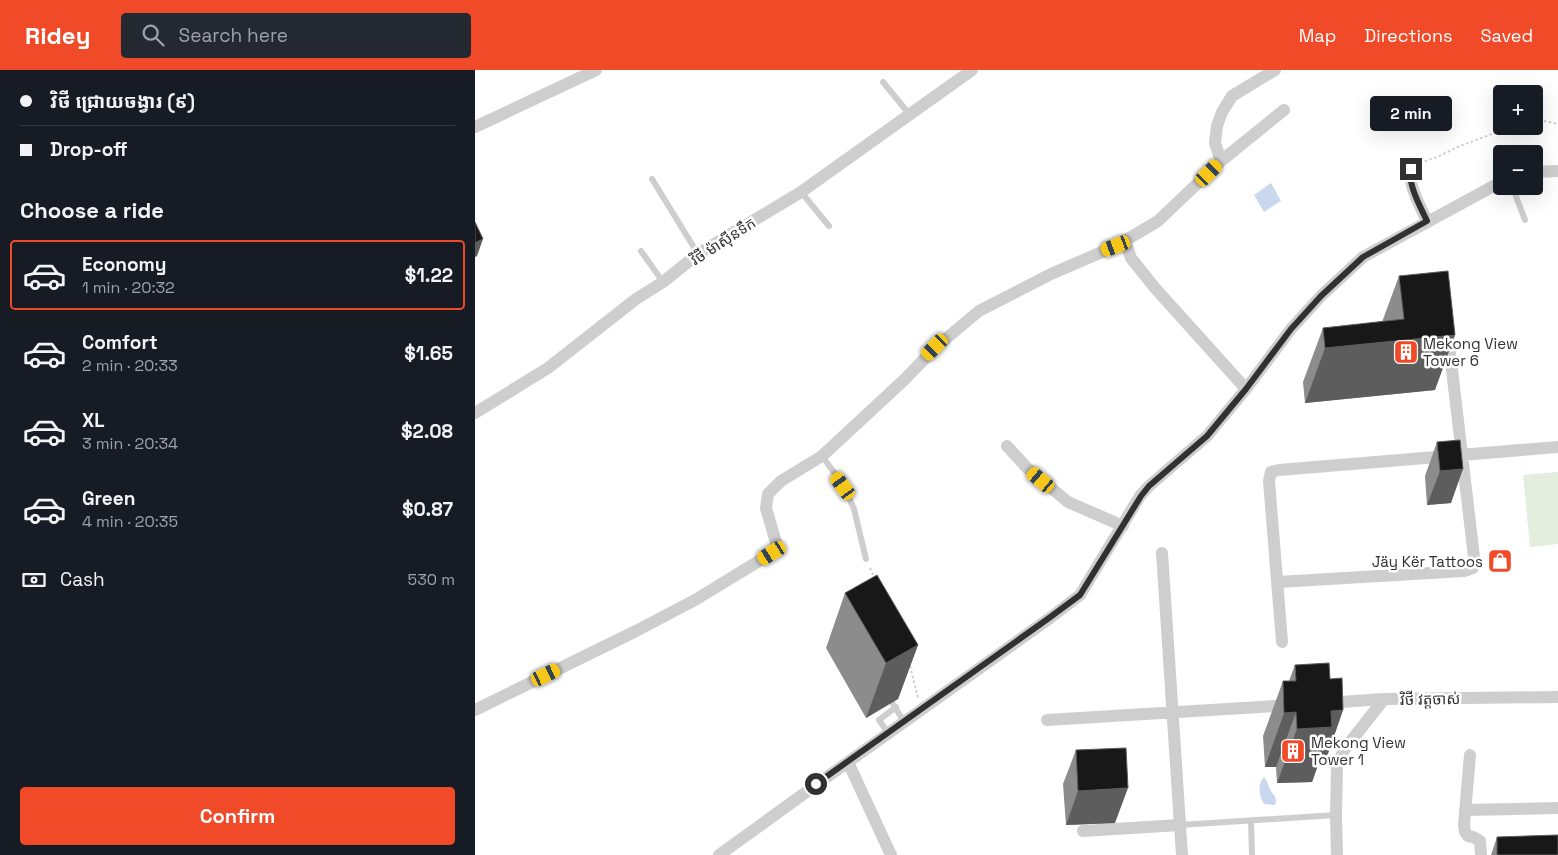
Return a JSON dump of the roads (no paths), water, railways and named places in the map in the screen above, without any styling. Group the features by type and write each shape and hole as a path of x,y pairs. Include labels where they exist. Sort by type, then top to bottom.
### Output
{"street":[{"name":"វិថី ម៉ាស៊ីនទឹក","path":"475,413 548,368 636,299 663,282 698,254 801,192 972,70"},
{"path":"1221,161 1215,143 1217,126 1222,112 1232,96 1275,70"},
{"path":"475,128 590,71"},
{"path":"475,710 678,609 772,553 777,546 766,508 768,494 781,481 821,456 904,380 935,347 979,311 1051,274 1125,241 1158,221 1221,161 1284,110"},
{"path":"1411,169 1409,174 1427,221"},
{"path":"1543,172 1558,172"},
{"path":"722,854 1080,595 1144,492 1207,436 1246,389 1291,329 1321,296 1363,257 1493,186"},
{"path":"1125,241 1131,258 1155,288 1246,389"},
{"path":"1277,582 1464,571 1473,568 1474,557 1446,322"},
{"path":"1007,446 1027,468 1068,502 1123,526"},
{"path":"1283,642 1269,481 1271,472 1461,454 1558,448"},
{"path":"1162,553 1182,855"},
{"name":"វិថី វត្តចាស់","path":"1337,855 1337,765 1344,750 1384,699 1558,697"},
{"path":"1047,720 1384,699"},
{"path":"1470,756 1465,832 1468,836 1473,836 1480,841 1481,855"},
{"path":"847,762 891,855"},
{"path":"1465,810 1558,808"},
{"path":"1083,831 1180,825"}],"lane":[{"path":"883,82 910,115"},
{"path":"652,179 698,254"},
{"path":"801,192 829,226"},
{"path":"1515,195 1525,220"},
{"path":"641,251 663,282"},
{"path":"821,456 843,486 854,509 866,559"},
{"path":"888,733 879,720 894,706 904,722"},
{"path":"1180,825 1336,815"},
{"path":"1251,821 1253,855"}],"water":[{"path":"1271,183 1281,201 1264,212 1254,195"},
{"path":"1264,777 1276,798 1275,805 1264,804 1261,798 1259,790"}],"place":[{"name":"Mekong View Tower 6","path":"1406,352"},
{"name":"Jäy Kër Tattoos","path":"1500,561"},
{"name":"Mekong View Tower 1","path":"1293,751"}]}
